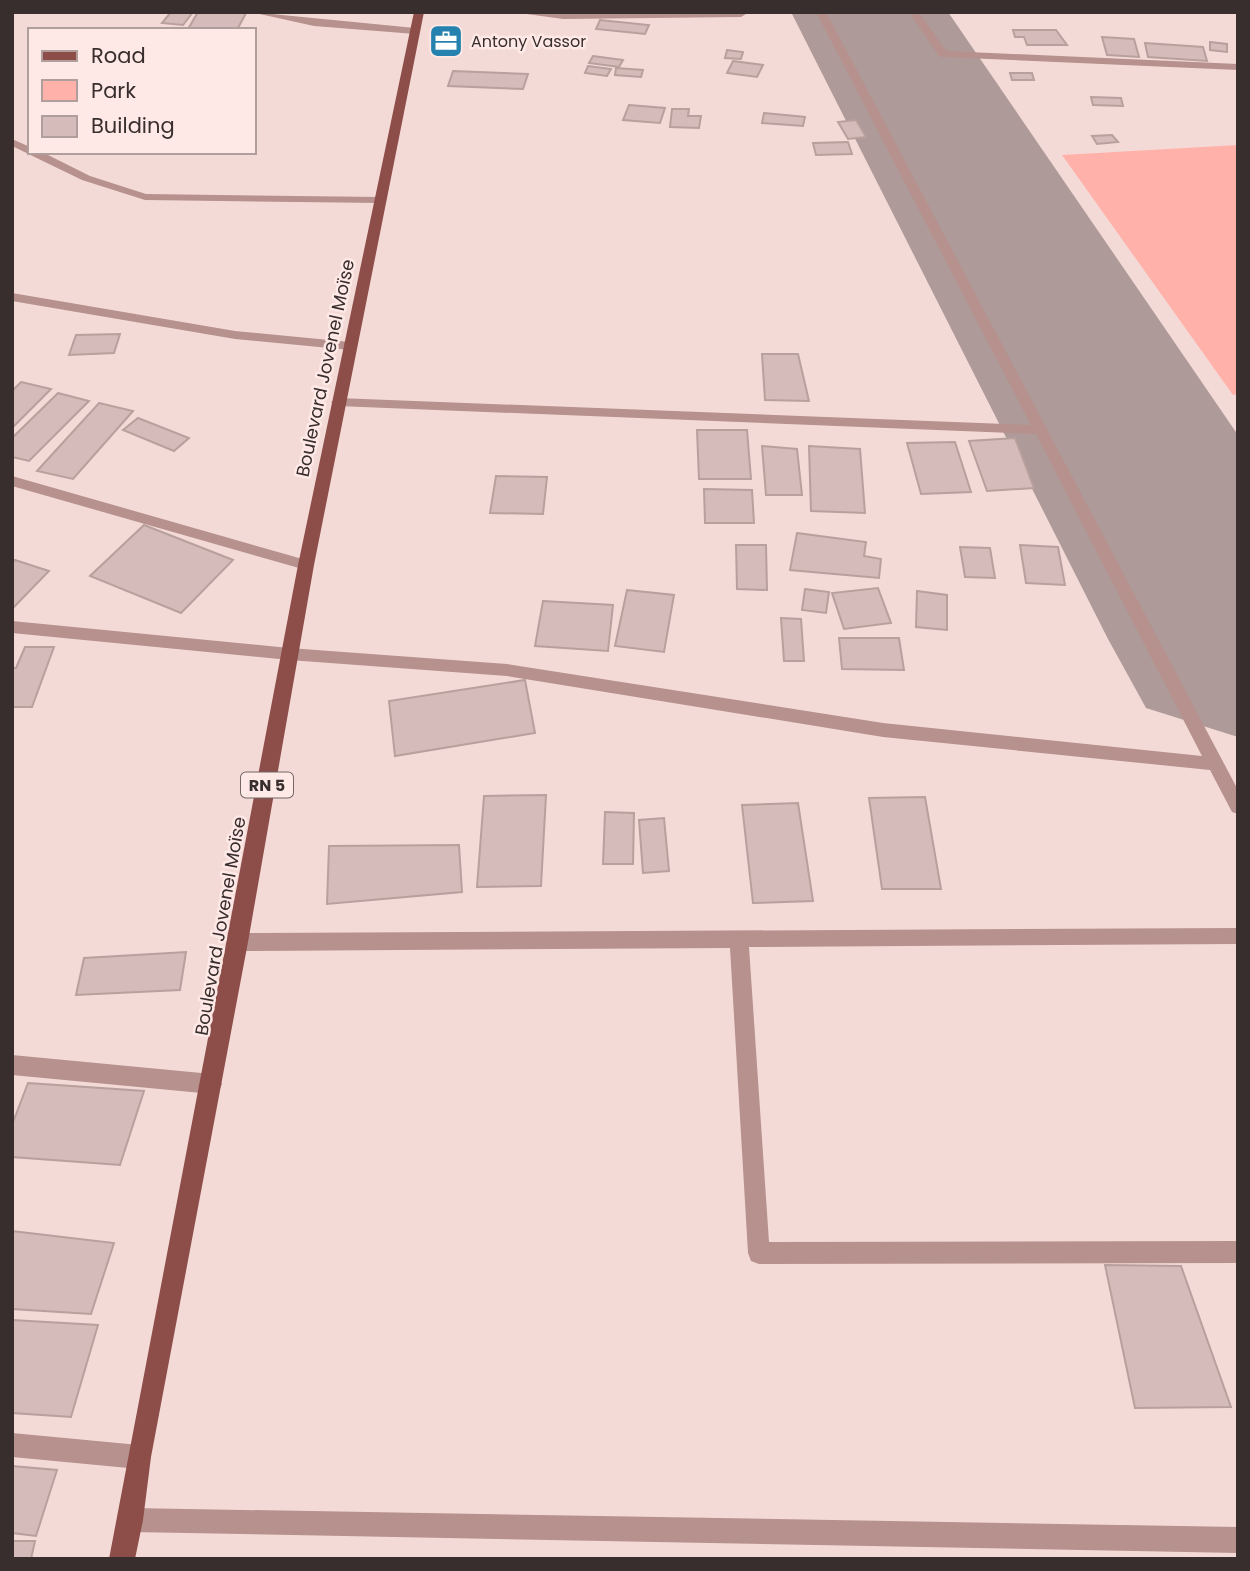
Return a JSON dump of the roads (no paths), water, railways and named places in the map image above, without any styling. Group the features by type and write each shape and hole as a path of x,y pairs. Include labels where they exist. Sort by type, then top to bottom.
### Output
{"main road":[{"name":"Boulevard Jovenel Moïse","path":"122,1559 306,565 419,12"}],"street":[{"path":"256,12 314,23 415,31"},
{"path":"314,23 321,12"},
{"path":"517,12 563,16 741,14"},
{"path":"821,12 1238,807"},
{"path":"914,12 943,54 1238,67"},
{"path":"12,142 28,150"},
{"path":"35,154 86,178 145,197 381,200"},
{"path":"12,297 235,335 350,346"},
{"path":"338,402 1038,430"},
{"path":"12,481 306,565"},
{"path":"12,627 289,654 507,670 883,730 1215,764"},
{"path":"238,942 1238,936"},
{"path":"739,937 759,1253 1238,1252"},
{"path":"12,1065 212,1084"},
{"path":"12,1445 139,1457"},
{"path":"131,1520 1238,1540"}],"place":[{"name":"Antony Vassor","path":"446,41"}]}
